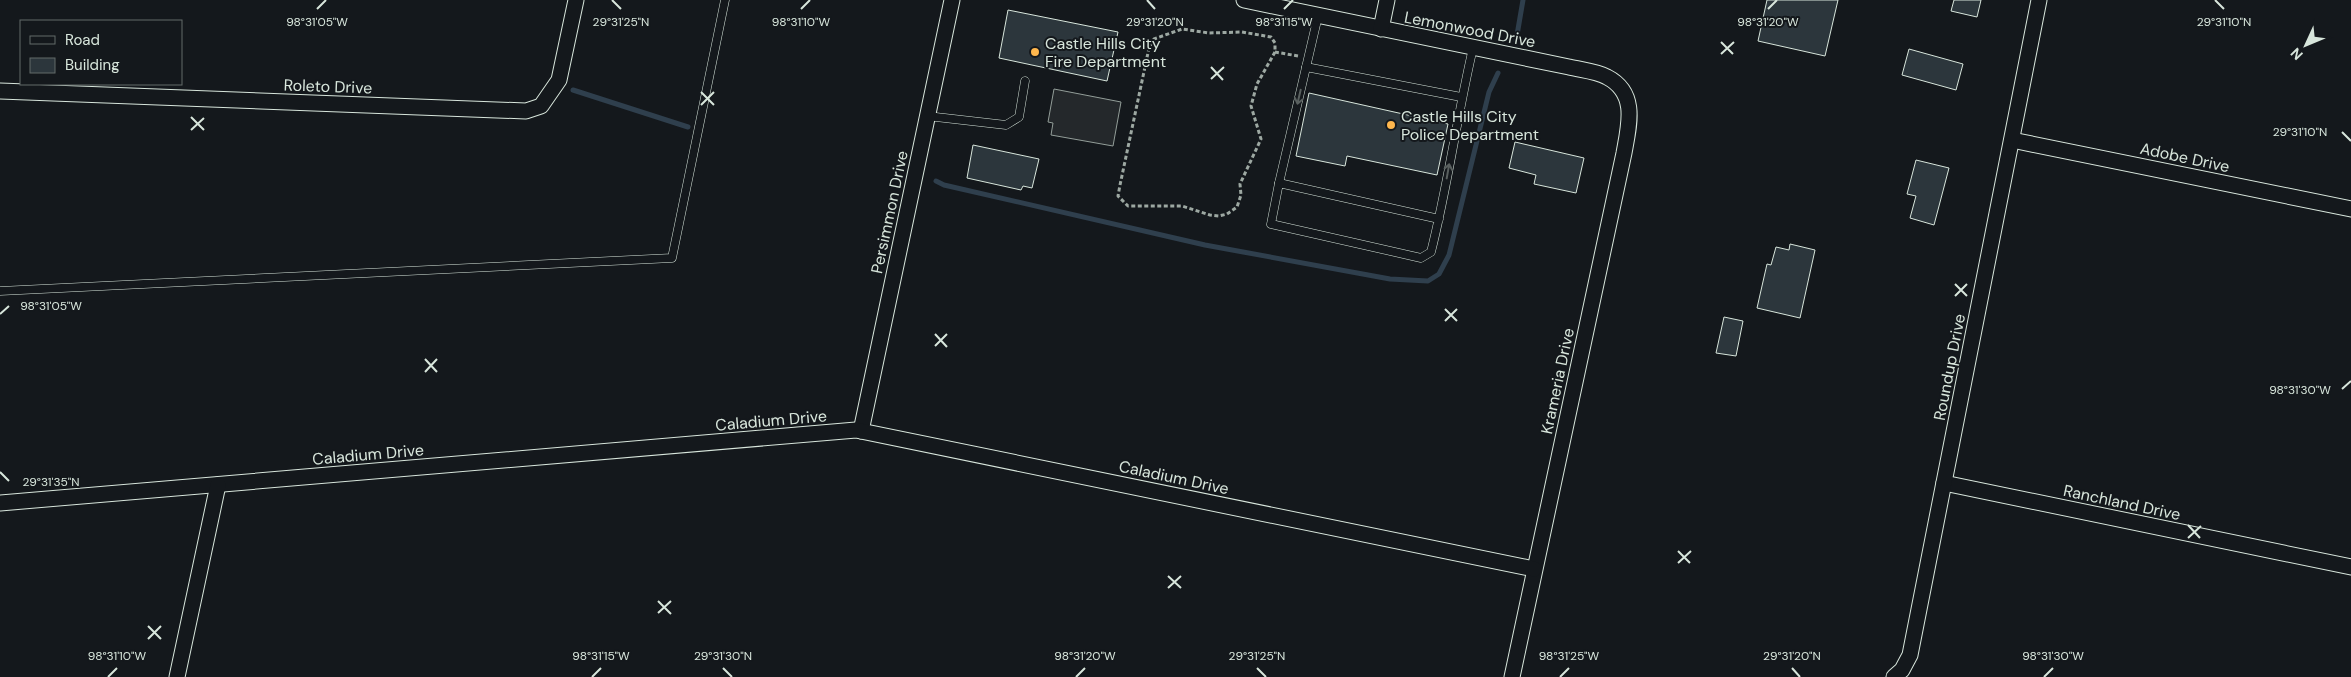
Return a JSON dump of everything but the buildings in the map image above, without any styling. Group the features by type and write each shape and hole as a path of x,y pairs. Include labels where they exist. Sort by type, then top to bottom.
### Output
{"street":[{"name":"Roleto Drive","path":"0,91 526,111 541,106 559,80 576,0"},
{"name":"Persimmon Drive","path":"861,431 952,0"},
{"name":"Lemonwood Drive","path":"1244,0 1270,3 1318,16 1569,67 1607,77 1625,92"},
{"path":"1381,29 1387,0"},
{"name":"Roundup Drive","path":"1894,677 1902,670 1910,655 2039,0"},
{"name":"Krameria Drive","path":"1512,677 1624,153 1630,113 1625,92"},
{"name":"Adobe Drive","path":"2012,140 2351,209"},
{"name":"Caladium Drive","path":"0,503 861,431 1534,569"},
{"name":"Ranchland Drive","path":"1944,483 2351,567"},
{"path":"177,677 218,485"}],"lane":[{"path":"0,291 672,258 725,0"},
{"path":"1318,16 1271,224 1421,258 1431,252 1439,219 1461,97 1473,48"},
{"path":"1306,67 1461,97"},
{"path":"927,116 1006,126 1019,117 1025,81"},
{"path":"1280,183 1439,219"}],"path":[{"path":"1182,29 1210,33 1242,32 1271,37 1275,43 1275,52 1253,94 1251,106 1261,139 1240,184 1241,194 1237,207 1228,214 1219,216 1182,206 1128,206 1123,202 1118,196 1120,185 1149,48 1154,39 1182,29"},
{"path":"1275,52 1308,57"}],"shaded area":[{"path":"1054,89 1121,102 1113,146 1051,135 1053,123 1048,122"}],"waterway":[{"path":"1516,41 1523,0"},
{"path":"936,181 944,185 1205,245 1390,279 1428,281 1439,274 1449,255 1489,92 1498,73"},
{"path":"573,90 688,127"}],"place":[{"name":"Castle Hills City Fire Department","path":"1035,52"},
{"name":"Castle Hills City Police Department","path":"1391,125"}]}
